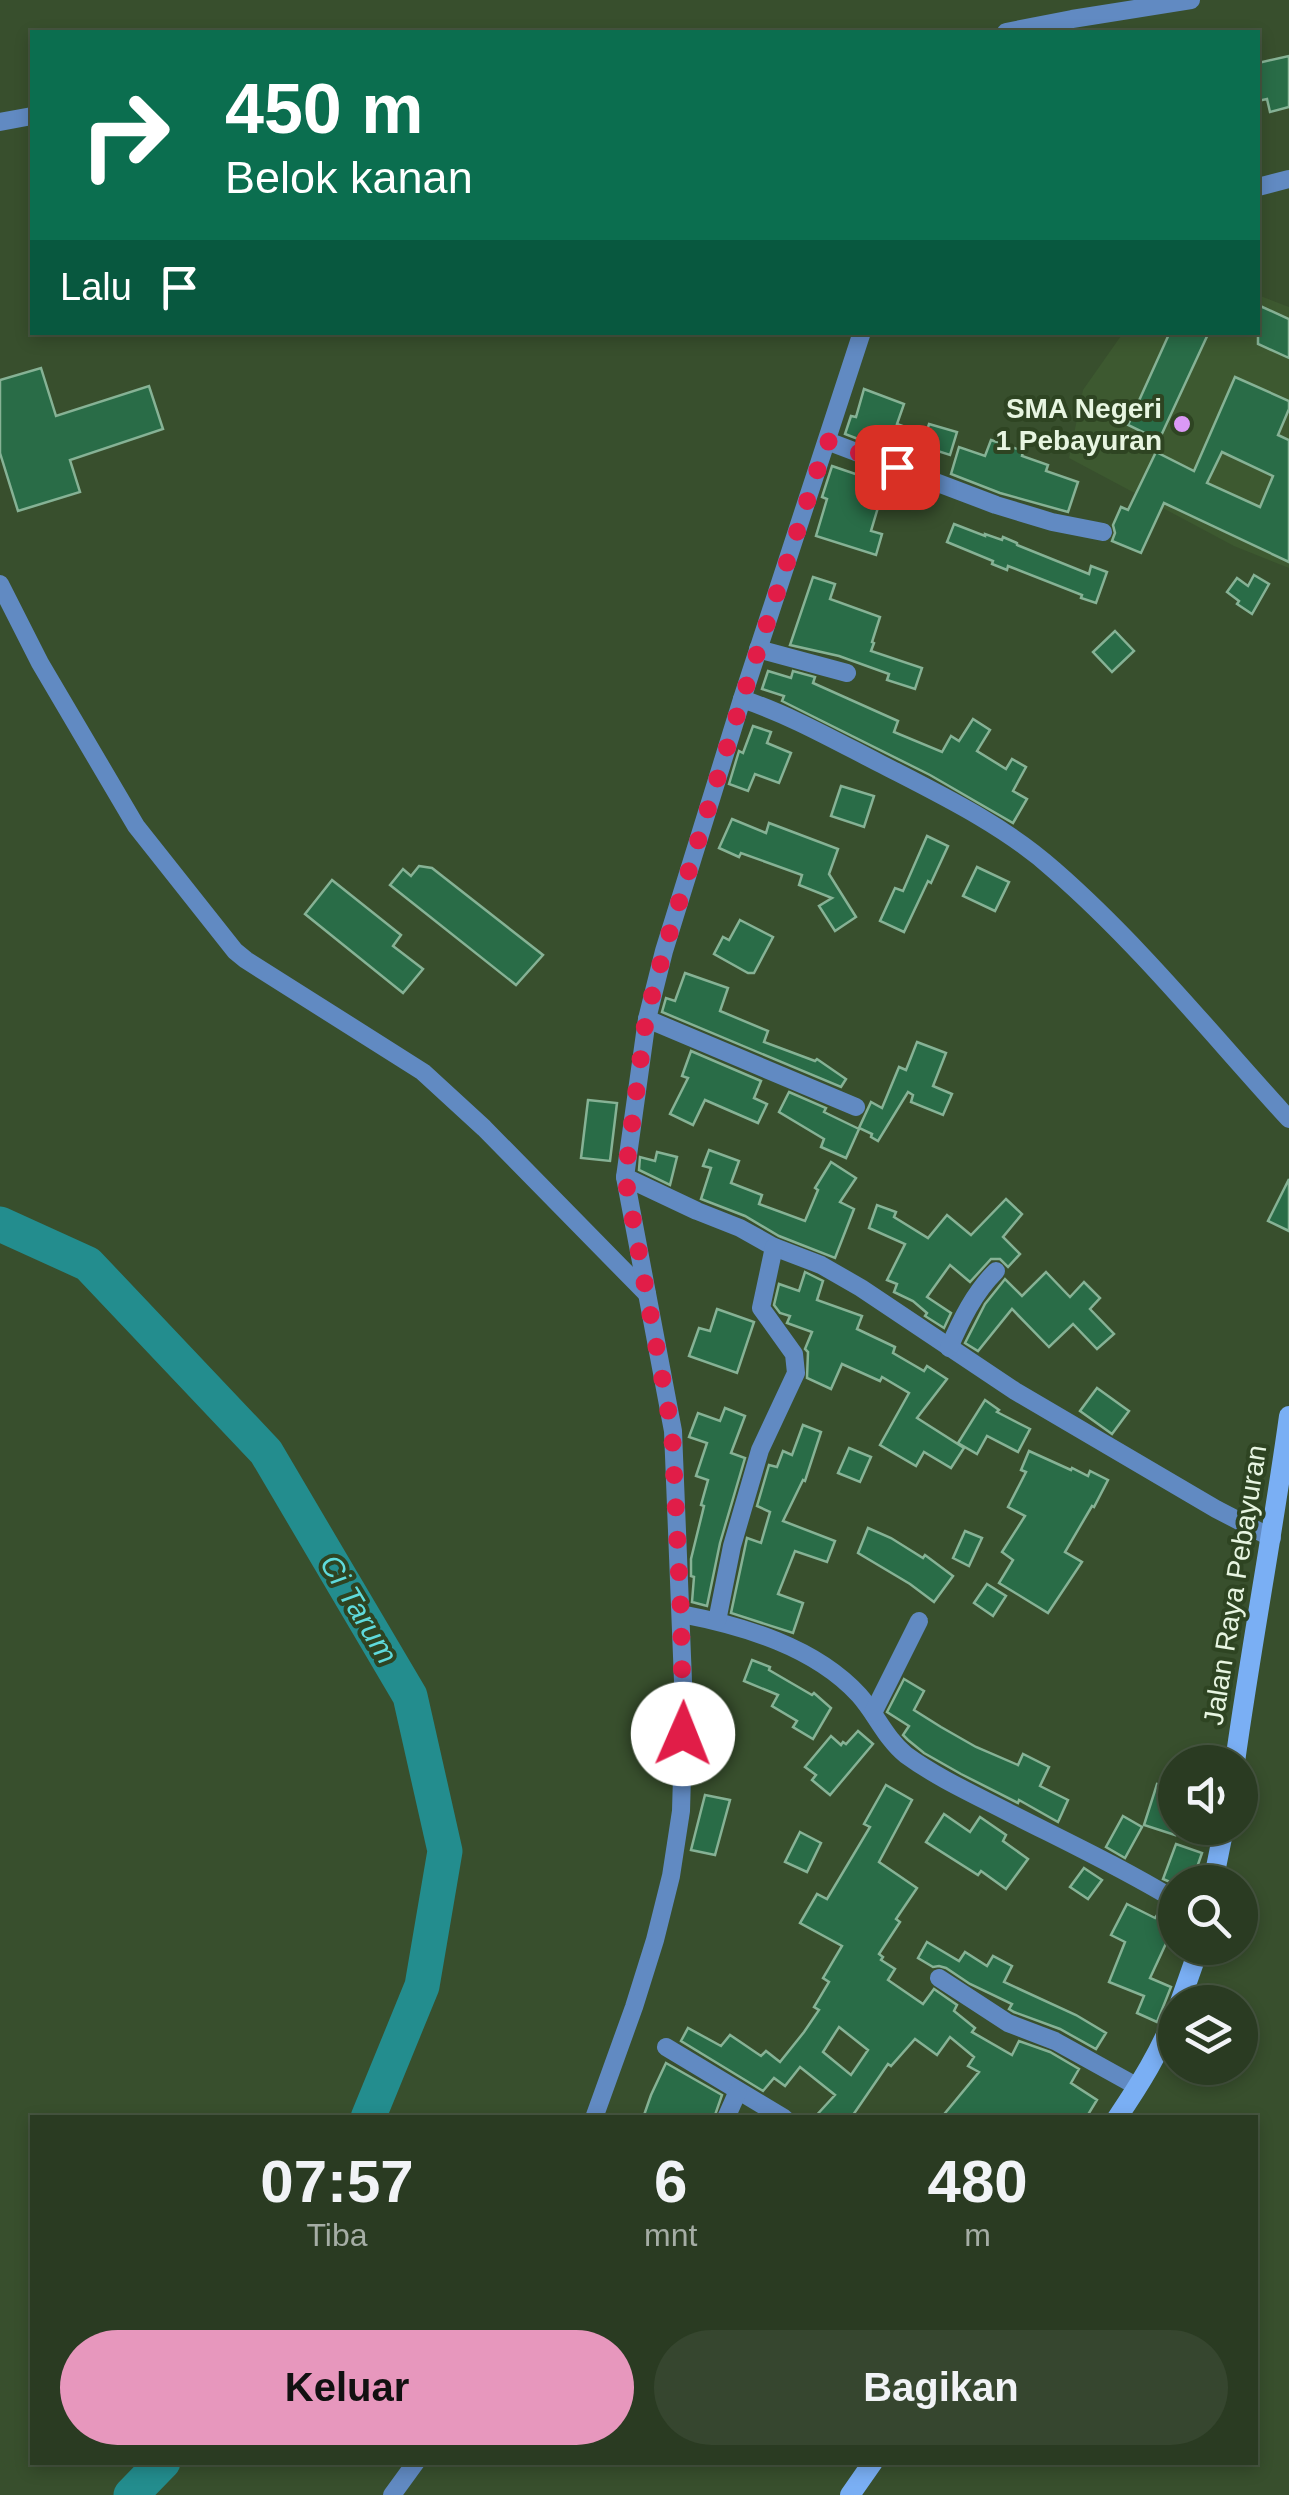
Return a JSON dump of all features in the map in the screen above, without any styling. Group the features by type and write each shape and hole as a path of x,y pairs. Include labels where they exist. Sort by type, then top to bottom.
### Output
{"main road":[{"name":"Jalan Raya Pebayuran","path":"1237,1745 1289,1416"},
{"path":"1119,2115 1158,2053"},
{"path":"850,2495 871,2465"}],"street":[{"path":"1016,30 1191,0"},
{"path":"0,122 30,116"},
{"path":"1260,186 1289,179"},
{"path":"595,2115 655,1940 671,1876 680,1811 684,1706 672,1431 625,1177 646,1018 742,699 861,335"},
{"path":"827,441 996,505 1103,532"},
{"path":"0,584 40,663 136,826 235,950 439,1086 648,1294"},
{"path":"758,649 847,673"},
{"path":"742,699 807,726 958,805 1052,868 1138,952 1289,1119"},
{"path":"646,1018 856,1107"},
{"path":"625,1177 821,1265 1015,1391 1272,1538"},
{"path":"717,1621 732,1546 760,1450 796,1373 792,1350 760,1308 774,1247"},
{"path":"949,1348 962,1318 996,1271"},
{"path":"681,1614 717,1621 806,1654 857,1692 903,1753 1158,1890"},
{"path":"873,1712 919,1621"},
{"path":"939,1978 1008,2023 1054,2042 1138,2087"},
{"path":"666,2047 780,2115"},
{"path":"727,2115 738,2091"},
{"path":"392,2495 414,2465"}],"shaded area":[{"name":"SMA Negeri 1 Pebayuran","path":"1260,296 1289,307 1289,568 1234,546 1069,458 1083,390 1122,335 1260,335"}],"building":[{"path":"1289,56 1289,107 1270,112 1267,99 1260,101 1260,63"},
{"path":"1260,306 1289,319 1289,358 1258,344"},
{"path":"1169,335 1208,335 1159,440 1128,425"},
{"path":"41,368 56,416 149,386 163,429 70,460 80,492 18,511 0,453 0,380"},
{"path":"1235,377 1289,401 1278,435 1289,440 1289,562 1164,503 1141,553 1112,541 1113,525 1121,507 1128,510 1156,452 1194,471","holes":["1222,452 1273,476 1260,507 1207,483"]},
{"path":"864,389 904,404 897,424 919,432 910,459 845,434 851,416 856,417"},
{"path":"929,424 957,432 950,455 922,446"},
{"path":"991,440 1048,465 1046,471 1078,482 1068,512 951,474 959,447 985,456"},
{"path":"832,466 885,484 871,531 882,534 876,555 816,536"},
{"path":"954,524 985,536 1002,540 1003,537 1089,574 1091,566 1107,572 1096,603 1008,566 1007,570 992,564 993,561 947,542"},
{"path":"1254,575 1269,584 1252,614 1227,592 1237,578 1248,586"},
{"path":"813,577 835,584 830,599 880,617 871,651 922,668 915,689 887,680 889,674 839,656 790,645"},
{"path":"1115,631 1134,651 1112,672 1093,652"},
{"path":"768,671 791,678 793,671 815,677 813,683 898,721 894,732 942,752 951,736 959,741 973,719 990,730 977,751 1006,769 1012,759 1026,767 1013,791 1027,799 1013,823 930,775 782,701 784,696 762,689"},
{"path":"753,726 771,732 767,743 791,753 779,783 755,774 748,791 729,784 739,751 743,753"},
{"path":"841,786 874,796 864,827 831,816"},
{"path":"732,819 766,833 769,823 838,849 829,874 856,917 835,931 819,906 832,898 799,885 802,875 719,848"},
{"path":"927,836 948,846 904,932 880,921 895,888 903,891"},
{"path":"419,866 432,868 543,955 516,985 390,885 403,869 411,876"},
{"path":"977,867 1009,882 995,911 963,896"},
{"path":"332,880 401,935 393,946 423,969 403,993 305,914"},
{"path":"740,920 773,937 754,973 714,954 723,937 729,940"},
{"path":"685,973 728,988 720,1011 768,1031 764,1042 817,1059 846,1079 841,1087 662,1012 666,998 675,1001"},
{"path":"917,1042 946,1053 933,1086 952,1094 943,1115 911,1102 913,1095 908,1092 878,1141 859,1128 871,1102 882,1108 899,1067 906,1070"},
{"path":"691,1051 761,1081 754,1098 767,1104 758,1123 705,1100 693,1125 670,1114 688,1078 682,1076"},
{"path":"789,1092 826,1108 824,1112 859,1129 846,1158 821,1147 824,1139 779,1112"},
{"path":"588,1100 617,1103 610,1161 581,1158"},
{"path":"709,1150 739,1161 731,1183 762,1195 759,1204 805,1221 818,1190 815,1188 831,1162 856,1178 840,1202 854,1209 835,1258 701,1199 711,1168 703,1166"},
{"path":"657,1152 677,1157 670,1185 639,1170 640,1157 655,1161"},
{"path":"1289,1179 1289,1231 1268,1221"},
{"path":"1006,1199 1022,1214 1003,1237 1020,1254 1008,1267 1000,1259 991,1259 970,1282 950,1265 927,1297 951,1313 944,1328 925,1316 927,1313 913,1301 894,1292 897,1284 887,1280 905,1244 869,1228 877,1205 896,1212 894,1217 928,1238 947,1215 971,1235"},
{"path":"805,1272 823,1281 817,1300 862,1316 857,1329 895,1347 893,1353 924,1371 927,1366 947,1379 917,1418 964,1448 951,1468 924,1452 916,1466 880,1445 909,1393 882,1377 880,1381 842,1364 831,1389 807,1378 805,1349 812,1332 787,1323 790,1316 780,1313 774,1305 779,1284 799,1291"},
{"path":"1046,1272 1070,1297 1084,1282 1100,1298 1090,1309 1114,1334 1097,1349 1073,1324 1049,1347 1012,1309 978,1351 965,1343 985,1304 1005,1279 1022,1296"},
{"path":"717,1309 754,1322 737,1373 689,1356 699,1328 710,1331"},
{"path":"1097,1388 1129,1411 1112,1434 1080,1411"},
{"path":"985,1400 997,1412 1030,1429 1018,1452 987,1436 977,1454 958,1443"},
{"path":"725,1408 745,1416 731,1453 745,1458 720,1543 707,1606 692,1602 691,1559 708,1480 696,1476 707,1443 689,1437 698,1413 720,1421"},
{"path":"803,1425 821,1432 805,1481 783,1521 835,1541 827,1562 795,1551 778,1594 803,1603 793,1633 731,1613 747,1538 761,1543 770,1512 757,1506 769,1465 777,1467 783,1451 792,1455"},
{"path":"849,1448 871,1457 860,1482 838,1473"},
{"path":"1029,1451 1071,1470 1088,1476 1090,1471 1108,1480 1065,1552 1082,1562 1048,1613 999,1583 1013,1560 1002,1552 1025,1516 1008,1507 1026,1472 1021,1470"},
{"path":"868,1528 923,1558 925,1555 953,1576 934,1602 858,1553"},
{"path":"965,1531 982,1538 969,1566 953,1558"},
{"path":"987,1584 1006,1596 993,1616 974,1603"},
{"path":"752,1660 814,1693 831,1708 813,1739 793,1727 797,1721 772,1706 778,1695 744,1681"},
{"path":"904,1679 924,1691 914,1710 941,1727 1018,1765 1023,1754 1049,1767 1040,1786 1068,1800 1058,1822 961,1774 908,1740 903,1735 909,1726 887,1712"},
{"path":"858,1731 873,1744 830,1795 812,1780 816,1775 805,1767 831,1736 841,1745"},
{"path":"1157,1784 1158,1830 1144,1825"},
{"path":"886,1785 912,1800 879,1862 917,1888 879,1954 881,1960 895,1969 888,1980 923,2004 934,1989 957,2005 954,2011 975,2028 972,2032 1012,2055 1019,2041 1050,2052 1079,2069 1071,2083 1097,2100 1088,2115 943,2115 979,2072 968,2066 974,2057 950,2037 937,2055 915,2039 891,2066 888,2064 853,2115 817,2115 835,2095 800,2067 785,2086 774,2078 763,2091 681,2041 688,2028 721,2046 730,2035 761,2056 766,2051 780,2062 819,2010 814,2007 829,1982 823,1978 842,1946 800,1923 817,1894 827,1899 870,1827 864,1824","holes":["839,2027 868,2050 851,2075 823,2052"]},
{"path":"705,1795 730,1800 715,1855 691,1850"},
{"path":"944,1814 970,1832 980,1817 1006,1835 1003,1841 1028,1859 1006,1889 926,1842"},
{"path":"1123,1816 1142,1827 1125,1858 1106,1847"},
{"path":"800,1832 821,1843 807,1872 785,1862"},
{"path":"1176,1845 1202,1853 1198,1865 1168,1865"},
{"path":"1084,1868 1102,1880 1088,1899 1070,1887"},
{"path":"1127,1904 1155,1918 1158,1916 1158,1961 1150,1978 1166,1985 1158,1985 1157,2022 1137,2013 1144,1996 1109,1982 1125,1942 1111,1935"},
{"path":"927,1942 959,1961 965,1952 987,1966 993,1956 1012,1966 1004,1982 1106,2033 1096,2049 1060,2029 1014,2012 1009,2009 1012,2004 946,1968 933,1967 918,1958"},
{"path":"666,2063 722,2095 715,2115 644,2115"}],"waterway":[{"name":"Ci Tarum","path":"0,1224 88,1264 266,1452 410,1696 445,1851 422,1986 369,2115"},
{"name":"Ci Tarum","path":"131,2495 160,2465"}],"place":[{"name":"SMA Negeri 1 Pebayuran","path":"1182,424"}],"route":[{"path":"683,1734 672,1431 625,1177 646,1018 742,699 827,441 897,467"}]}
